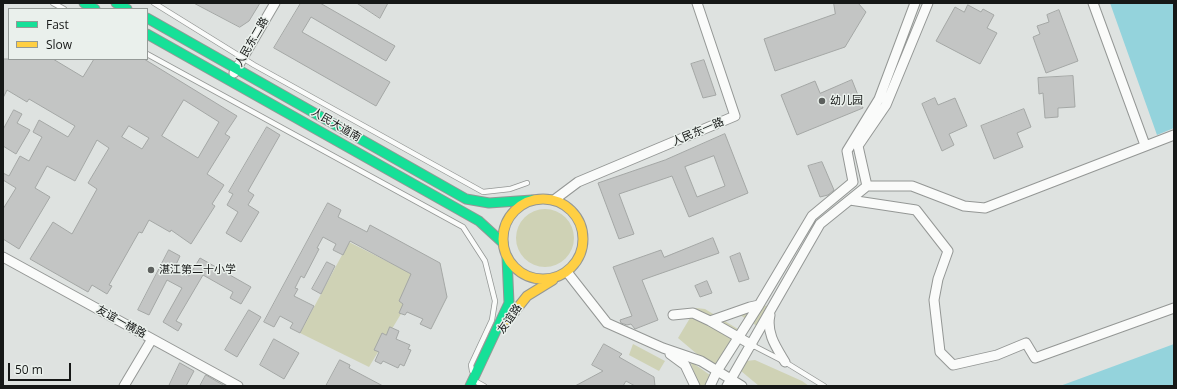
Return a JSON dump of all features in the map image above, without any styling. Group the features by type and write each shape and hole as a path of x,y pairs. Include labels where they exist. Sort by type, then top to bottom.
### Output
{"main road":[{"path":"84,3 93,8"},
{"path":"116,3 125,8"},
{"name":"人民大道南","path":"148,19 466,199 489,203 532,200"},
{"name":"人民大道南","path":"148,35 479,221 503,244"},
{"path":"543,198 554,200 566,205 576,214 582,226 584,238 582,251 576,263 567,272 558,277 546,280 534,279 518,271 507,257 503,244 503,232 507,221 513,212 522,205 532,200 543,198"},
{"name":"友谊路","path":"473,380 510,303 507,257"},
{"name":"友谊路","path":"473,380 516,308 527,296 558,277"}],"street":[{"name":"人民东二路","path":"230,82 236,68 275,3"},
{"name":"人民东一路","path":"554,200 578,182 735,116 697,3"},
{"path":"710,386 717,371 739,338 812,216 853,182 847,151 879,99 915,3"},
{"path":"867,186 858,146 886,105 928,3"},
{"path":"1093,3 1145,145"},
{"path":"729,383 820,224 867,186 912,186 964,206 986,208 1174,135"},
{"path":"850,200 916,210 948,251 938,279 934,300 940,352 953,366 997,355 1026,343 1035,358 1174,308"},
{"name":"友谊一横路","path":"3,257 238,386"},
{"path":"567,272 607,323 663,348 701,361 717,371 729,383 742,386"},
{"path":"773,304 768,326 772,341 785,362"},
{"path":"710,321 759,305"},
{"path":"673,315 693,313 752,345"},
{"path":"124,386 152,339"},
{"path":"663,348 685,365 695,386"}],"lane":[{"path":"53,3 62,8"},
{"path":"154,3 254,65 483,192 510,190 527,183"},
{"path":"148,55 463,227 485,261 495,301 492,320 471,365 473,380 484,386"},
{"path":"752,345 785,362 824,386"}],"green space":[{"path":"539,209 551,209 566,217 574,232 574,244 566,259 551,267 539,267 524,259 516,244 516,232 524,217"},
{"path":"349,242 422,279 369,367 300,333"},
{"path":"773,304 757,326 737,313"},
{"path":"696,308 705,309 746,334 717,371 678,338"},
{"path":"633,344 665,361 659,371 629,355"},
{"path":"755,360 802,381 809,386 759,386 741,371 746,361"},
{"path":"690,361 710,375 707,386 699,386"}],"water":[{"path":"1110,3 1174,3 1174,128 1157,135"},
{"path":"1174,344 1174,386 1060,386"}],"building":[{"path":"194,3 260,3 249,21 240,27"},
{"path":"301,3 320,3 395,46 386,61 311,17 302,32 390,82 376,106 274,48"},
{"path":"357,3 388,3 380,18"},
{"path":"834,3 858,3 866,12 845,47 775,71 764,39 835,14"},
{"path":"968,5 981,12 983,9 994,15 987,28 997,33 980,64 936,41 955,7 964,12"},
{"path":"1059,10 1078,61 1046,73 1033,37 1040,34 1037,26 1049,22 1047,15"},
{"path":"3,59 55,60 83,77 93,60 146,60 237,116 225,134 230,137 207,174 224,185 212,204 215,206 191,244 171,230 170,232 149,220 142,233 139,232 109,285 112,286 107,294 92,285 88,292 30,259 53,222 72,234 97,189 88,183 109,148 97,140 75,181 47,166 35,188 50,197 19,249 3,239 3,209 16,188 3,180 3,173 9,176 20,156 29,161 42,137 33,132 39,120 68,137 75,126 29,99 27,102 7,90 3,98","holes":["184,100 219,122 198,158 162,136","129,126 149,138 142,149 122,137"]},
{"path":"704,60 716,95 703,98 691,64"},
{"path":"1073,76 1075,107 1058,108 1058,117 1045,118 1043,93 1039,94 1038,78"},
{"name":"幼儿园","path":"852,80 863,108 797,135 781,95 815,81 820,93"},
{"path":"935,98 938,105 955,98 967,126 949,134 954,145 942,151 922,104"},
{"path":"1024,109 1031,127 1017,133 1023,147 994,159 981,126"},
{"path":"14,110 22,114 17,123 30,130 16,154 3,146 3,130"},
{"path":"267,127 280,135 248,191 254,195 248,205 259,212 241,242 226,233 238,212 227,205 233,194 229,192"},
{"path":"725,134 748,193 689,217 672,176 619,194 634,234 619,239 598,183 665,160","holes":["714,156 725,186 697,197 685,167"]},
{"path":"822,162 834,190 828,195 820,197 808,166"},
{"path":"328,203 341,210 338,217 367,232 370,225 440,263 447,297 431,329 420,324 423,319 407,312 405,315 399,313 403,304 399,301 411,274 350,241 343,255 333,250 336,244 323,237 317,248 319,249 304,278 301,276 295,288 298,289 294,296 314,306 300,333 290,328 293,323 280,316 274,327 264,322"},
{"path":"713,238 719,253 642,280 658,320 635,329 631,324 627,325 621,323 620,320 632,316 613,267 661,250 664,257"},
{"path":"169,250 180,256 174,269 189,276 200,258 251,287 241,304 230,298 233,292 203,275 176,321 182,324 178,331 163,322 182,288 167,280 149,315 138,310"},
{"path":"740,253 749,279 739,282 730,257"},
{"path":"327,262 335,266 321,294 312,289"},
{"path":"707,281 712,293 700,297 695,286"},
{"path":"249,310 261,317 237,357 225,350"},
{"path":"390,327 399,331 396,339 410,345 408,349 411,350 404,366 400,364 398,368 383,361 381,364 375,361 379,352 374,350 382,333 386,335"},
{"path":"274,339 299,353 284,379 260,365"},
{"path":"604,344 622,354 619,357 654,377 655,386 635,386 626,381 623,386 575,386 603,371 592,365"},
{"path":"340,360 350,365 349,368 383,386 326,386"},
{"path":"180,363 194,371 186,386 169,386"},
{"path":"206,375 216,381 225,386 200,386"}],"traffic: fast":[{"path":"84,3 93,8"},
{"path":"116,3 125,8"},
{"path":"148,19 466,199 489,203 532,200"},
{"path":"148,35 479,221 503,243"},
{"path":"470,386 509,303 507,257"}],"traffic: slow":[{"path":"535,199 551,199 572,210 583,231 583,239 583,247 572,268 551,279 535,279 521,273 514,268 509,261 503,247 503,231 509,217 514,210 521,205 535,199"},
{"path":"508,320 527,296 553,280"}],"place":[{"name":"幼儿园","path":"822,101"},
{"name":"湛江第二十小学","path":"151,270"}]}
